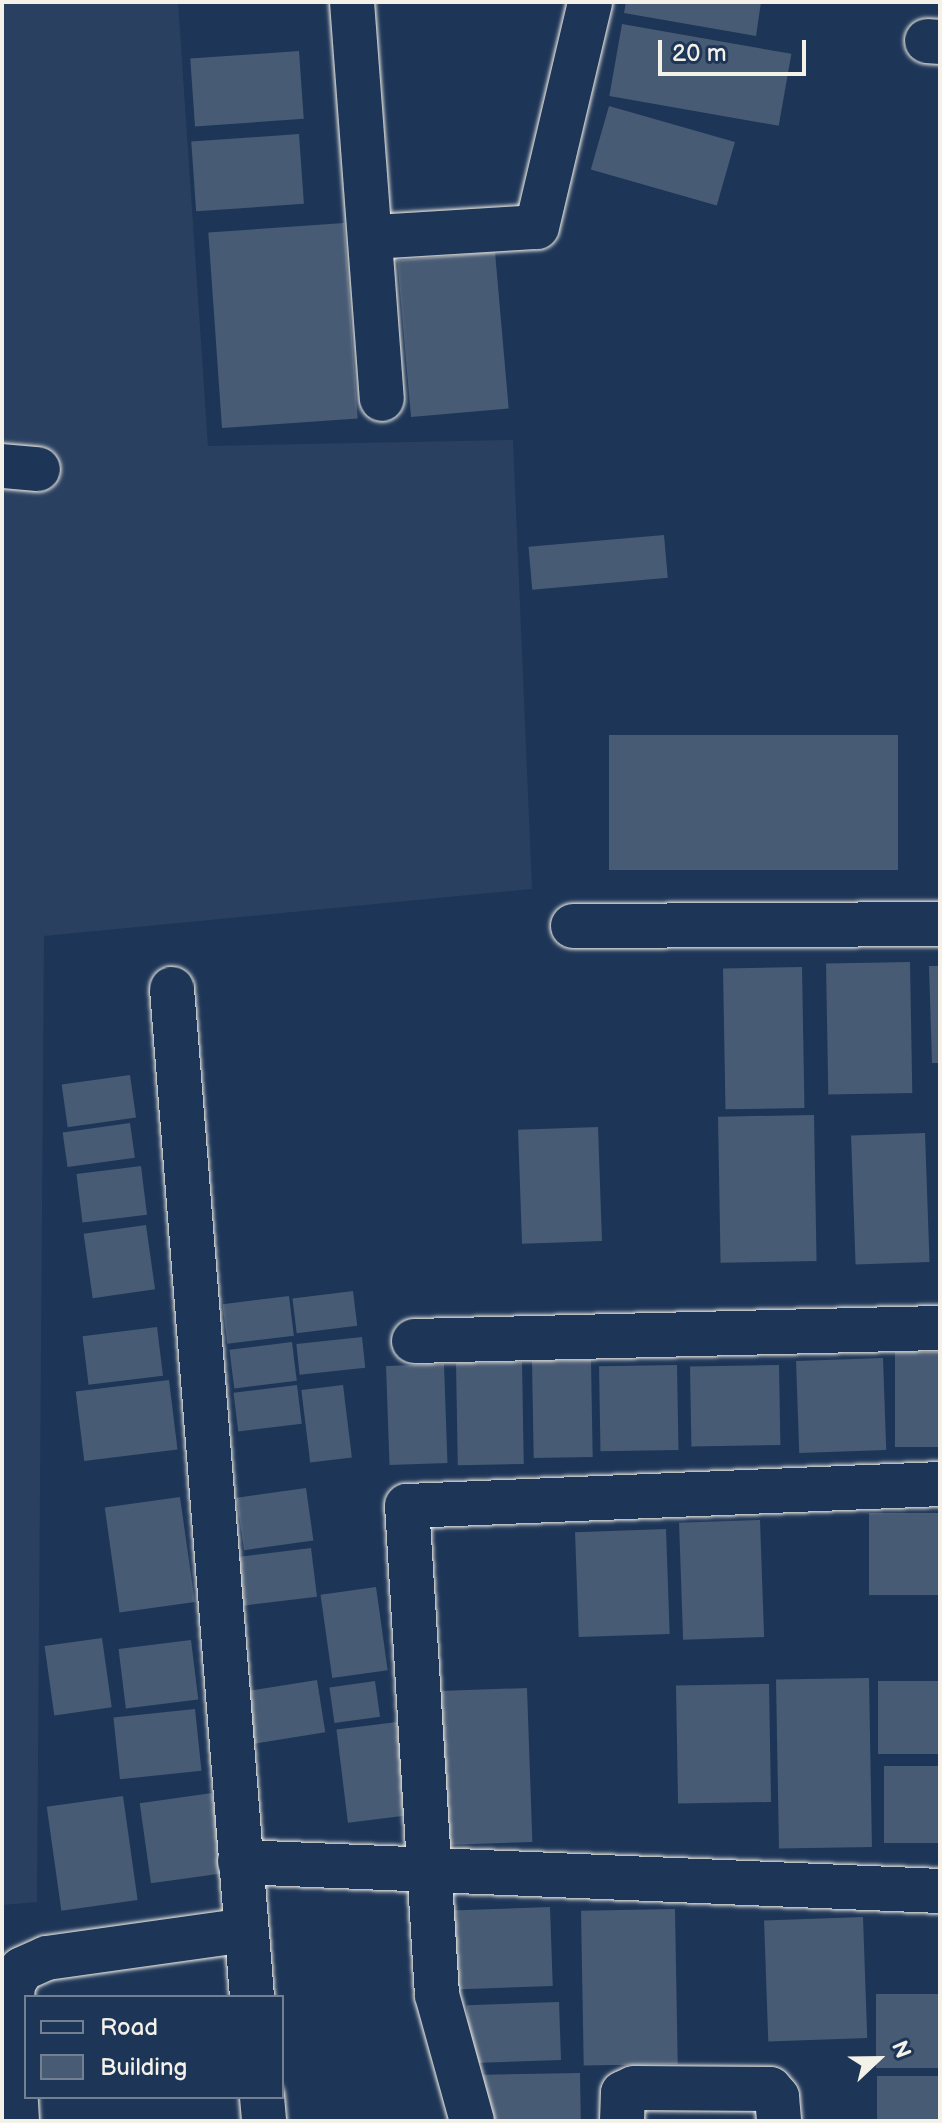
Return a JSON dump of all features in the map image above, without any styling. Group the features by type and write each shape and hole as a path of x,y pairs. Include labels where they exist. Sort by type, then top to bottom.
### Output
{"street":[{"path":"352,2 373,237 382,399"},
{"path":"373,237 537,227 590,2"},
{"path":"573,926 940,924"},
{"path":"172,989 252,1995"},
{"path":"414,1341 940,1328"},
{"path":"472,2121 437,1995 407,1506 940,1484"},
{"path":"240,1862 940,1891"},
{"path":"17,2121 11,2013 13,1984 22,1969 47,1958 246,1930"},
{"path":"622,2121 623,2093 663,2088 770,2089 777,2097 779,2121"},
{"path":"262,2099 264,2121"}],"shaded area":[{"path":"2,2 178,2 208,446 513,440 532,889 44,936 37,1902 2,1905"}],"building":[{"path":"626,2 761,2 756,36 624,13"},
{"path":"622,24 791,54 779,126 609,96"},
{"path":"299,51 304,119 195,126 190,59"},
{"path":"609,106 735,142 717,206 591,169"},
{"path":"299,134 304,204 196,211 191,142"},
{"path":"344,223 358,419 222,428 208,232"},
{"path":"495,252 509,408 411,417 397,261"},
{"path":"664,535 668,578 532,590 529,547"},
{"path":"609,735 898,735 898,870 609,870"},
{"path":"910,962 912,1093 828,1094 826,963"},
{"path":"929,966 940,966 940,1063 932,1063"},
{"path":"802,967 804,1108 725,1109 723,968"},
{"path":"130,1075 136,1118 68,1127 62,1085"},
{"path":"814,1115 817,1261 721,1263 718,1117"},
{"path":"130,1123 135,1158 68,1167 63,1132"},
{"path":"598,1127 602,1241 522,1244 518,1130"},
{"path":"925,1133 930,1262 856,1265 851,1136"},
{"path":"141,1166 147,1215 82,1223 76,1174"},
{"path":"146,1225 155,1289 93,1298 84,1234"},
{"path":"353,1291 357,1326 297,1333 292,1298"},
{"path":"289,1296 294,1336 227,1344 222,1304"},
{"path":"157,1327 163,1376 89,1385 83,1336"},
{"path":"362,1337 365,1368 300,1375 296,1344"},
{"path":"292,1342 297,1381 234,1388 229,1350"},
{"path":"895,1352 940,1352 940,1447 895,1447"},
{"path":"883,1358 886,1450 799,1453 796,1361"},
{"path":"591,1360 593,1457 534,1458 532,1361"},
{"path":"522,1362 524,1464 458,1465 456,1363"},
{"path":"444,1364 447,1463 389,1465 386,1366"},
{"path":"677,1365 678,1450 600,1451 599,1366"},
{"path":"779,1365 780,1445 691,1447 690,1367"},
{"path":"169,1380 178,1449 84,1461 76,1391"},
{"path":"297,1385 302,1424 238,1432 233,1393"},
{"path":"343,1385 352,1457 310,1463 301,1390"},
{"path":"306,1488 313,1540 244,1550 237,1498"},
{"path":"180,1497 195,1602 119,1613 105,1508"},
{"path":"869,1513 940,1513 940,1595 869,1595"},
{"path":"760,1520 764,1637 683,1640 679,1523"},
{"path":"666,1529 670,1634 579,1637 575,1532"},
{"path":"311,1548 317,1597 244,1606 238,1557"},
{"path":"376,1587 388,1670 332,1678 321,1595"},
{"path":"102,1638 112,1707 54,1715 45,1646"},
{"path":"191,1640 198,1700 126,1708 119,1649"},
{"path":"869,1678 872,1847 779,1849 776,1680"},
{"path":"317,1680 325,1732 247,1745 239,1692"},
{"path":"375,1681 380,1717 334,1723 329,1687"},
{"path":"878,1681 940,1681 940,1754 878,1754"},
{"path":"769,1684 771,1802 678,1804 676,1686"},
{"path":"527,1688 532,1842 444,1845 439,1691"},
{"path":"195,1709 201,1771 120,1779 113,1718"},
{"path":"397,1722 408,1815 348,1823 336,1729"},
{"path":"884,1766 940,1766 940,1843 884,1843"},
{"path":"212,1793 223,1873 151,1883 140,1803"},
{"path":"123,1796 138,1900 61,1911 47,1807"},
{"path":"550,1907 553,1986 447,1990 444,1911"},
{"path":"675,1909 678,2064 584,2066 581,1911"},
{"path":"863,1917 867,2038 768,2041 764,1920"},
{"path":"876,1994 940,1994 940,2068 876,2068"},
{"path":"559,2002 561,2060 469,2063 467,2005"},
{"path":"580,2073 581,2121 484,2121 483,2075"},
{"path":"877,2076 940,2076 940,2121 877,2121"}]}
